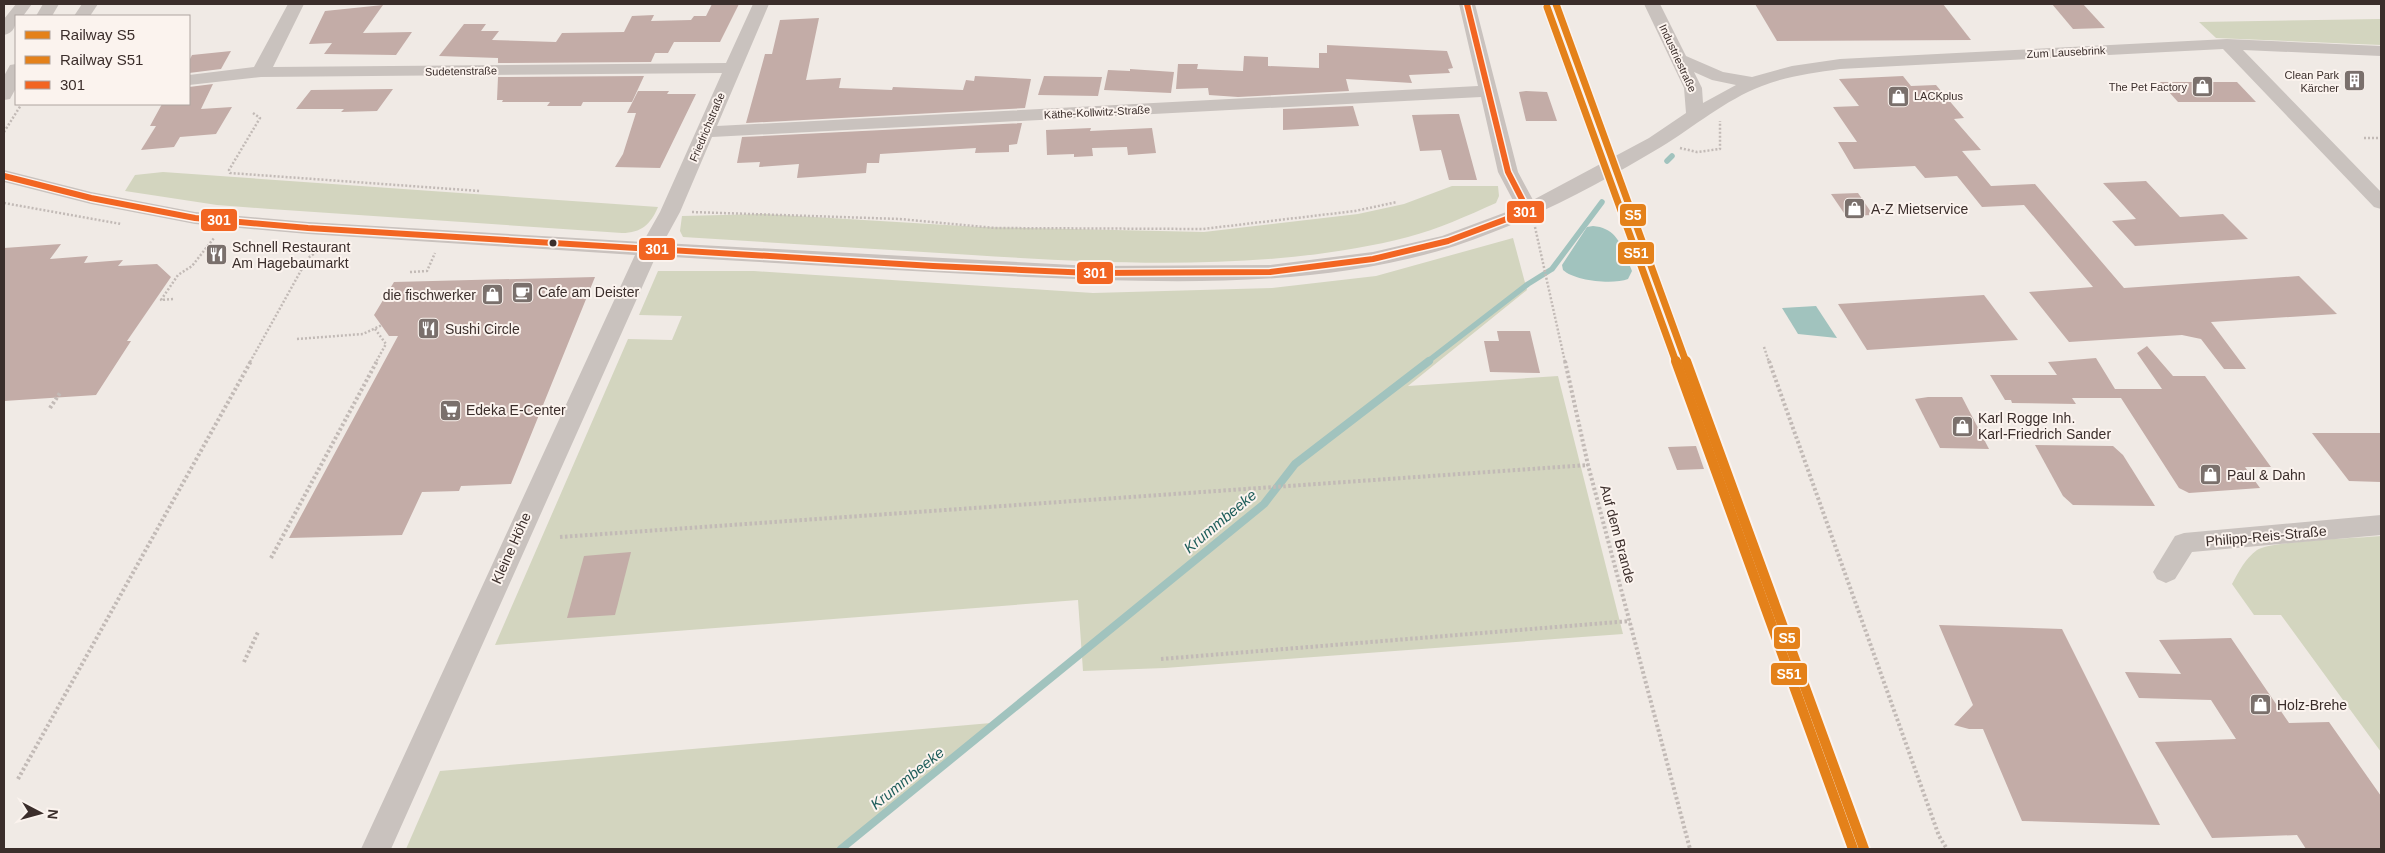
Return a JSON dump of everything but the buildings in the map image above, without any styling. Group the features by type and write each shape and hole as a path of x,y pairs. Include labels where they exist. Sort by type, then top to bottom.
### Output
{"street":[{"path":"16,15 24,4"},
{"path":"45,15 51,4"},
{"path":"83,15 90,4"},
{"path":"261,72 296,4"},
{"name":"Friedrichstraße","path":"649,249 670,212 761,4"},
{"path":"1467,4 1508,172 1531,216"},
{"name":"Industriestraße","path":"1652,4 1693,88 1695,115"},
{"path":"4,30 15,16"},
{"path":"4,44 15,37"},
{"path":"2227,44 2381,203"},
{"name":"Zum Lausebrink","path":"4,176 91,198 195,218 347,231 934,266 1091,273 1270,272 1382,256 1448,241 1531,216 1656,142 1695,115 1753,83 1792,70 1840,64 2227,44 2381,50"},
{"name":"Zum Lausebrink","path":"1680,60 1718,76 1753,83"},
{"name":"Sudetenstraße","path":"190,80 261,72 733,68"},
{"path":"4,95 15,71"},
{"name":"Käthe-Kollwitz-Straße","path":"705,132 1488,91"},
{"name":"Kleine Höhe","path":"376,849 514,541 649,249"},
{"name":"Philipp-Reis-Straße","path":"2166,572 2184,543 2381,525"}],"path":[{"path":"4,132 21,105"},
{"path":"253,113 260,118 229,170 230,173 480,191"},
{"path":"2364,138 2381,138"},
{"path":"670,212 900,219 996,228 1203,229 1355,211 1396,202"},
{"name":"Auf dem Brande","path":"1531,216 1588,465 1690,849"},
{"path":"173,299 161,300 178,275 192,266 217,233"},
{"path":"18,778 308,258 328,245"},
{"path":"410,272 427,271 438,247"},
{"path":"298,339 363,334 382,325"},
{"path":"271,558 386,344 375,328"},
{"path":"1764,347 1939,836 1947,849"},
{"path":"50,408 60,393"},
{"path":"560,538 1588,465"},
{"path":"303,498 310,498"},
{"path":"1161,660 1630,621"},
{"path":"244,662 258,632"}],"green space":[{"path":"2381,19 2381,45 2216,38 2199,22"},
{"path":"163,172 658,207 649,223 635,231 622,233 217,205 125,191 135,175"},
{"path":"1452,186 1498,186 1499,196 1496,203 1441,226 1408,237 1356,248 1302,256 1247,260 1191,262 1079,261 683,237 680,231 682,216 764,214 980,227 1204,232 1358,214 1404,204"},
{"path":"1513,238 1527,290 1408,386 1558,376 1623,634 1165,668 1083,671 1078,600 495,645 628,339 672,340 682,316 639,315 658,271 754,271 1093,293 1272,288 1376,276"},
{"path":"2381,536 2381,752 2281,615 2254,615 2232,584 2249,557 2257,550 2265,547 2296,542"},
{"path":"991,723 838,849 406,849 440,771"}],"water":[{"path":"1593,226 1609,231 1619,241 1632,271 1628,279 1613,282 1594,281 1576,277 1563,270 1562,265 1587,227"},
{"path":"1816,306 1837,338 1798,334 1782,308"}],"waterway":[{"name":"Krummbeeke","path":"1667,161 1672,156"},
{"name":"Krummbeeke","path":"1427,362 1528,284 1552,269 1602,202"},
{"name":"Krummbeeke","path":"841,849 1264,504 1295,464 1429,361"}],"rail line":[{"name":"S5","path":"1556,4 1864,849"},
{"name":"S51","path":"1547,7 1853,849"}],"transit line":[{"name":"301","path":"4,176 91,198 195,218 308,228 933,266 1091,273 1270,272 1373,259 1448,241 1528,211 1508,172 1467,4"}],"place":[{"name":"Clean Park Kärcher","path":"2355,81"},
{"name":"The Pet Factory","path":"2203,87"},
{"name":"LACKplus","path":"1898,96"},
{"name":"A-Z Mietservice","path":"1855,209"},
{"name":"Schnell Restaurant Am Hagebaumarkt","path":"216,255"},
{"name":"Cafe am Deister","path":"522,292"},
{"name":"die fischwerker","path":"492,295"},
{"name":"Sushi Circle","path":"429,329"},
{"name":"Edeka E-Center","path":"450,410"},
{"name":"Karl Rogge Inh. Karl-Friedrich Sander","path":"1962,426"},
{"name":"Paul & Dahn","path":"2211,475"},
{"name":"Holz-Brehe","path":"2261,705"}]}
